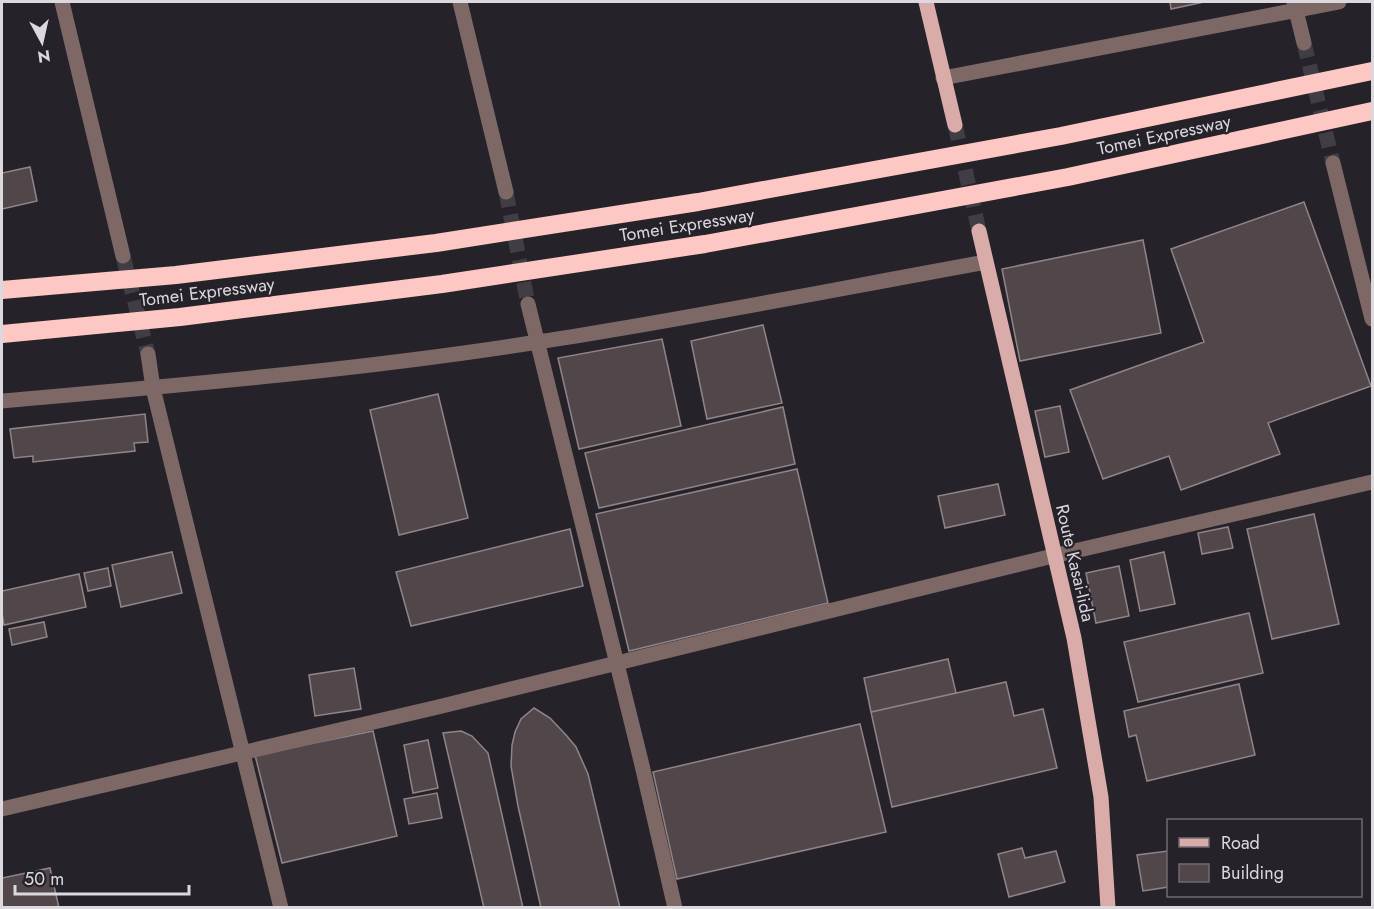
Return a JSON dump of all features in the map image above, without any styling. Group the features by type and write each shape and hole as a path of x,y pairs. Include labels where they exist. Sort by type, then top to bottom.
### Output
{"highway":[{"name":"Tomei Expressway","path":"2,290 176,274 436,243 698,202 1061,136 1372,70"},
{"name":"Tomei Expressway","path":"2,334 180,317 442,284 705,244 1068,177 1372,111"}],"main road":[{"path":"926,2 955,125"},
{"name":"Route Kasai-Iida","path":"979,231 1053,556 1074,638 1101,798 1108,908"}],"street":[{"path":"62,2 123,256"},
{"path":"460,2 506,192"},
{"path":"944,78 1295,6 1340,2"},
{"path":"1295,6 1304,43"},
{"path":"1333,163 1372,319"},
{"path":"2,401 370,366 538,342 986,262"},
{"path":"528,304 675,908"},
{"path":"148,354 153,388 281,908"},
{"path":"2,809 438,707 1053,556 1372,482"}],"building":[{"path":"1170,2 1204,2 1171,9"},
{"path":"30,167 37,201 2,209 2,173"},
{"path":"1304,202 1371,386 1268,423 1280,454 1181,490 1169,456 1103,479 1070,390 1204,342 1171,249"},
{"path":"1143,240 1161,333 1020,361 1002,269"},
{"path":"763,325 782,403 707,419 691,341"},
{"path":"662,339 681,426 579,449 558,358"},
{"path":"438,394 468,518 399,535 370,410"},
{"path":"1060,406 1069,452 1045,457 1035,411"},
{"path":"783,407 795,464 599,508 585,453"},
{"path":"145,414 148,442 134,443 135,451 33,462 33,456 14,458 10,429"},
{"path":"797,469 828,603 629,651 596,514"},
{"path":"998,484 1005,515 945,528 938,496"},
{"path":"1314,514 1339,624 1272,639 1247,529"},
{"path":"1228,527 1233,548 1202,554 1198,533"},
{"path":"570,529 583,586 411,626 396,572"},
{"path":"172,552 182,593 121,607 112,565"},
{"path":"1164,552 1175,604 1140,611 1130,560"},
{"path":"1119,566 1129,616 1096,623 1086,573"},
{"path":"108,568 111,586 88,591 84,573"},
{"path":"79,574 86,607 4,625 2,591"},
{"path":"1249,613 1263,673 1138,702 1124,642"},
{"path":"44,622 47,637 12,645 9,629"},
{"path":"948,659 956,693 871,712 864,678"},
{"path":"354,668 361,709 315,716 309,675"},
{"path":"1006,682 1014,716 1043,709 1057,768 892,807 871,712"},
{"path":"1239,684 1255,755 1147,781 1136,735 1129,737 1124,711"},
{"path":"534,708 550,718 576,747 588,774 620,908 541,908 511,766 515,732 521,719"},
{"path":"860,724 886,832 677,879 653,772"},
{"path":"373,731 397,836 282,863 255,755"},
{"path":"461,731 472,736 488,753 523,908 484,908 443,733"},
{"path":"428,740 438,788 413,793 404,745"},
{"path":"437,793 442,818 409,824 404,799"},
{"path":"1022,848 1025,858 1056,851 1065,882 1009,897 998,854"},
{"path":"1167,851 1167,887 1143,891 1137,855"},
{"path":"50,868 59,908 2,908 2,878"}],"tunnel":[{"path":"1304,43 1333,163"},
{"path":"955,125 979,231"},
{"path":"506,192 528,304"},
{"path":"123,256 148,354"}]}
